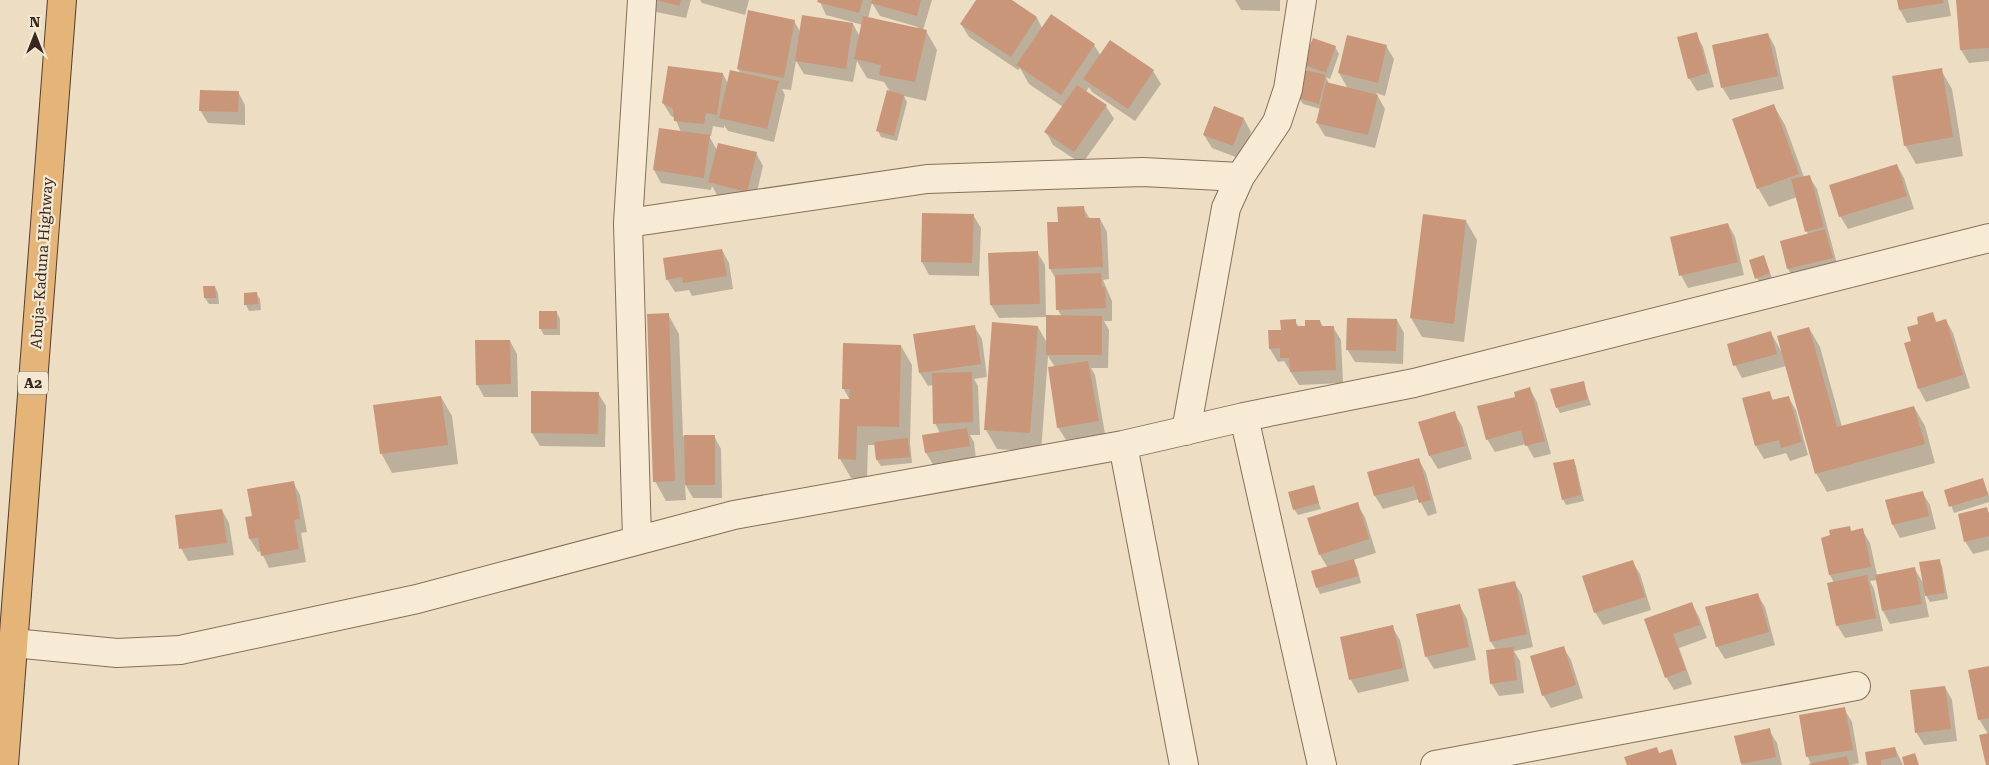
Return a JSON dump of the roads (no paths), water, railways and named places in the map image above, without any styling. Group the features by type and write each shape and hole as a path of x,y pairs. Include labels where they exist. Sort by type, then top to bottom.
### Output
{"highway":[{"name":"Abuja-Kaduna Highway","path":"4,765 62,0"}],"street":[{"path":"637,540 628,223 642,0"},
{"path":"1186,431 1226,208 1240,177 1277,122 1288,88 1302,0"},
{"path":"628,223 927,179 1143,172 1240,177"},
{"path":"13,643 117,653 180,650 417,598 734,515 1123,445 1244,417 1414,383 1989,238"},
{"path":"1244,417 1322,765"},
{"path":"1123,445 1184,765"},
{"path":"1435,765 1856,686"}]}
